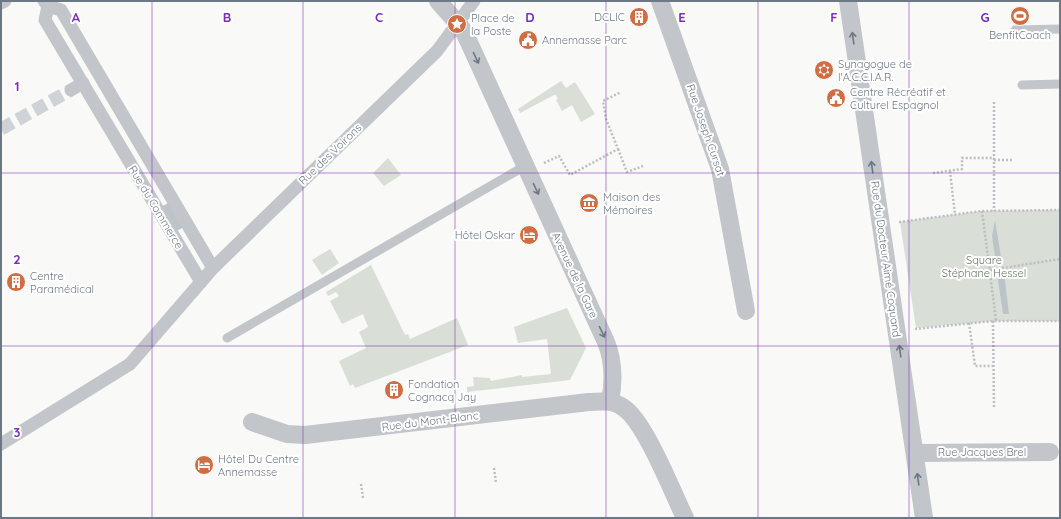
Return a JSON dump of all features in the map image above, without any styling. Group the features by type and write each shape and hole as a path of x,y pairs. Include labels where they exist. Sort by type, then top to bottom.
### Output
{"street":[{"path":"1,3 5,1"},
{"name":"Avenue de la Gare","path":"438,1 458,24 467,38 609,349 613,374 610,401"},
{"name":"Rue des Voirons","path":"1,444 104,382 136,359 212,268 429,58 458,24 474,1"},
{"name":"Rue Joseph Cursat","path":"660,1 720,169 746,311"},
{"name":"Rue du Docteur Aimé Coquand","path":"848,1 924,518"},
{"name":"Rue du Commerce","path":"201,282 45,20 46,4 61,10 212,268"},
{"path":"71,90 83,83"},
{"path":"111,131 126,120"},
{"path":"610,401 624,407 638,423 685,518"},
{"name":"Rue du Mont-Blanc","path":"252,422 287,434 305,435 589,402 610,401"},
{"name":"Rue Jacques Brel","path":"915,453 1050,452"}],"lane":[{"path":"1015,30 1060,29"},
{"path":"1022,85 1060,84"},
{"path":"227,338 527,169"}],"path":[{"path":"621,92 604,101 606,119 627,172 643,166"},
{"path":"994,102 994,211"},
{"path":"527,169 559,156 570,175 618,149"},
{"path":"933,173 962,169 962,158 1012,160"},
{"path":"950,171 954,215"},
{"path":"881,225 982,211 1060,210"},
{"path":"982,211 990,270 994,320 994,408"},
{"path":"990,270 1060,259"},
{"path":"897,331 994,320 1060,321"},
{"path":"969,323 975,366 993,366"},
{"path":"494,468 496,483"},
{"path":"361,484 363,498"}],"green space":[{"path":"561,81 566,88 575,82 595,114 581,122 572,105 562,111 556,100 558,99 556,95 520,113 518,109"},
{"path":"388,158 401,175 384,186 373,173"},
{"name":"Square Stéphane Hessel","path":"1060,210 1060,321 993,321 916,328 900,222 982,211"},
{"path":"330,249 339,263 322,275 312,260"},
{"path":"371,265 405,335 408,334 410,339 457,318 468,345 355,388 353,384 350,386 339,361 366,348 359,332 368,327 363,314 342,324 330,301 339,296 336,292 328,296 326,292"},
{"path":"567,308 586,348 570,380 467,392 467,387 474,386 473,377 490,378 491,381 522,375 522,377 551,374 547,339 518,343 514,327"}],"shaded area":[{"path":"170,202 184,227 175,232 161,207"},
{"path":"995,220 1002,263 996,264 992,236"},
{"path":"1004,273 1009,314 1003,314 997,274"}],"tunnel":[{"path":"1,129 71,90"}],"place":[{"name":"BenfitCoach","path":"1020,16"},
{"name":"DCLIC","path":"639,17"},
{"name":"Place de la Poste","path":"457,24"},
{"name":"Annemasse Parc","path":"528,40"},
{"name":"Synagogue de l'A.C.C.I.A.R.","path":"824,70"},
{"name":"Centre Récréatif et Culturel Espagnol","path":"836,98"},
{"name":"Maison des Mémoires","path":"589,203"},
{"name":"Hôtel Oskar","path":"529,235"},
{"name":"Centre Paramédical","path":"16,282"},
{"name":"Fondation Cognacq Jay","path":"394,390"},
{"name":"Hôtel Du Centre Annemasse","path":"204,465"}]}
